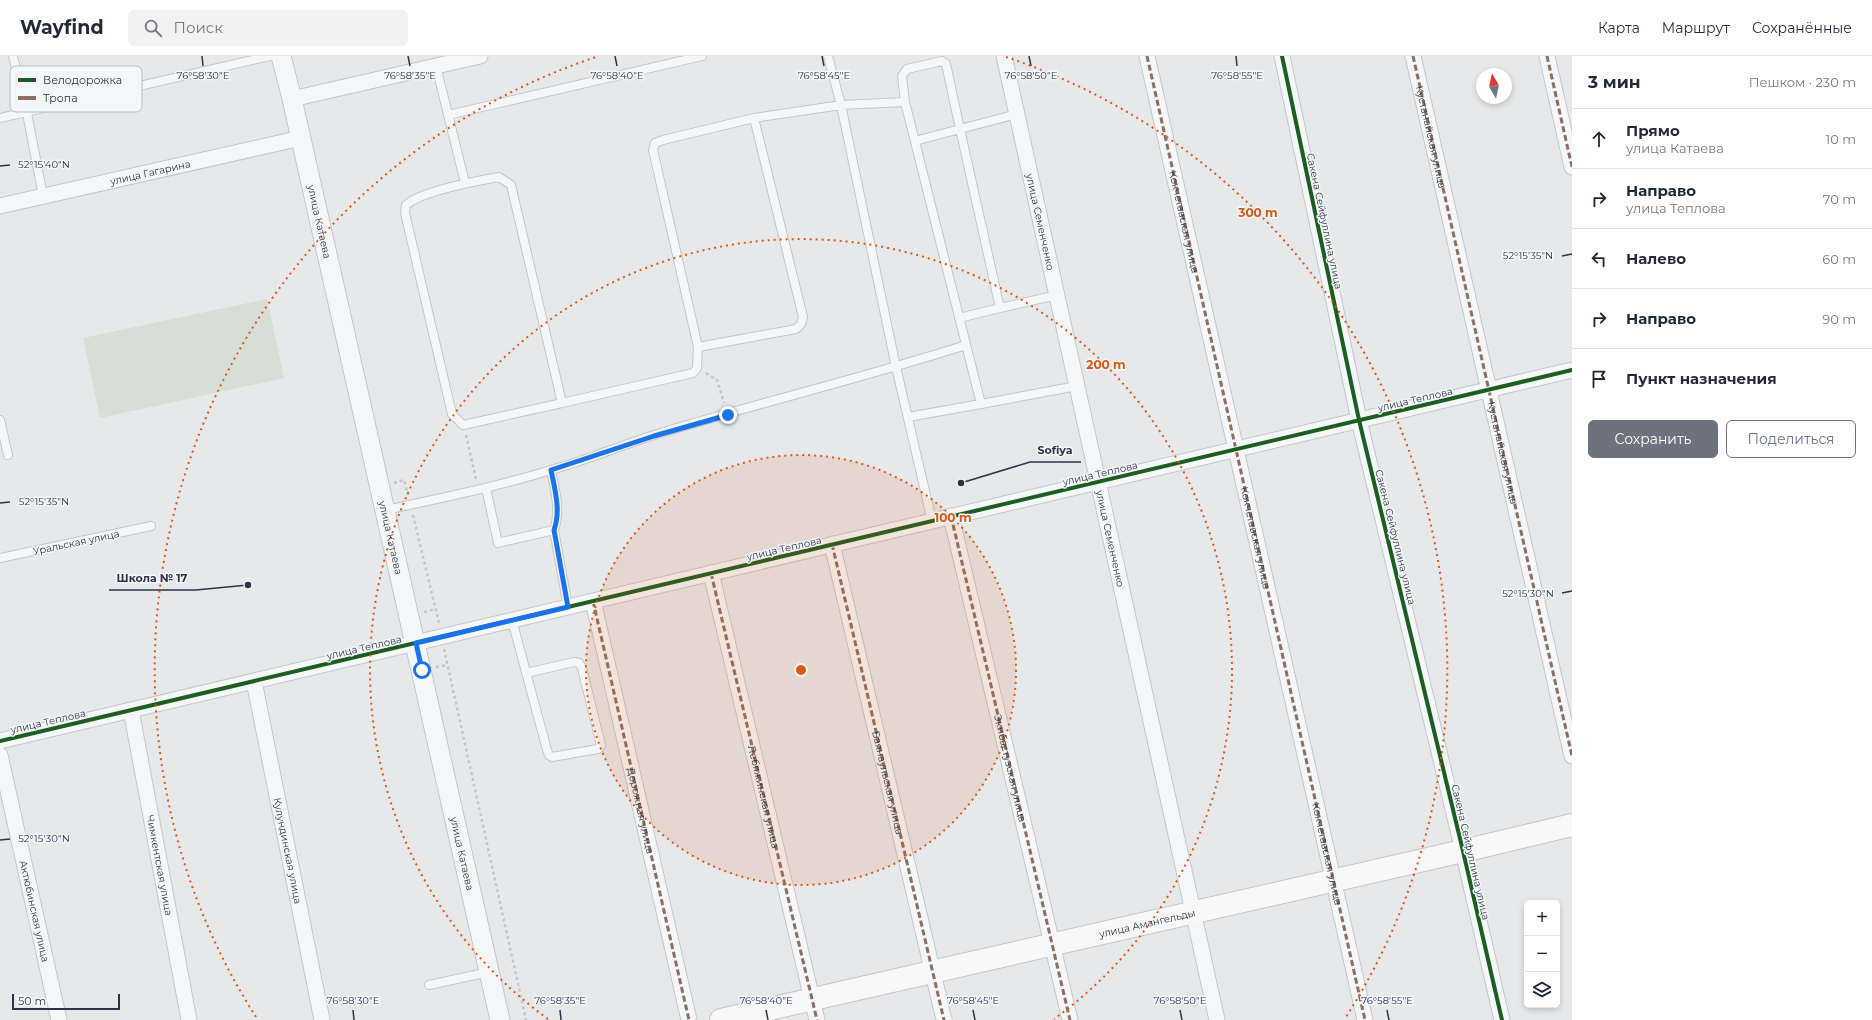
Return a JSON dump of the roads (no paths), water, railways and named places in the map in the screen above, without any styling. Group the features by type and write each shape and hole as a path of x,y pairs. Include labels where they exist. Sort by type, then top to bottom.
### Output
{"main road":[{"name":"улица Амангельды","path":"721,1020 1194,913 1572,825"}],"street":[{"name":"улица Катаева","path":"281,56 386,510 500,1020"},
{"path":"292,99 480,56"},
{"name":"улица Семенченко","path":"1004,56 1218,1020"},
{"name":"Кокчетавская улица","path":"1147,56 1332,881 1365,1020"},
{"name":"Сакена Сейфуллина улица","path":"1282,56 1359,420 1464,851 1502,1020"},
{"name":"Кустанайская улица","path":"1413,56 1572,756"},
{"path":"1547,56 1572,167"},
{"name":"улица Гагарина","path":"0,206 301,138"},
{"name":"улица Теплова","path":"0,741 1572,370"},
{"name":"Экибастузская улица","path":"951,516 1054,944 1070,1020"},
{"name":"Баянаульская улица","path":"832,544 944,1020"},
{"name":"Лебяжинская улица","path":"711,573 817,1020"},
{"name":"Дорожная улица","path":"593,601 689,1020"},
{"name":"Кулундинская улица","path":"254,681 322,1020"},
{"name":"Чимкентская улица","path":"131,710 189,1020"},
{"name":"Актюбинская улица","path":"0,756 59,1020"}],"lane":[{"path":"13,56 15,66"},
{"path":"142,86 270,56"},
{"path":"448,115 702,56"},
{"path":"828,56 841,105 896,367 932,521"},
{"path":"981,404 906,102 902,76 907,69 945,62 1000,308"},
{"path":"436,66 465,183"},
{"path":"562,403 511,185 499,177 465,183 412,200 406,205 405,213 452,414 463,425 562,403 693,373 697,368 698,347 653,150 655,143 754,118 841,105 906,102"},
{"path":"0,118 31,112"},
{"path":"27,113 43,196"},
{"path":"915,141 1017,114"},
{"path":"698,347 796,328 801,324 803,316 754,118"},
{"path":"959,318 1057,295"},
{"path":"386,510 482,489 551,470 654,436 824,386 896,367 966,345"},
{"path":"908,417 1077,386"},
{"path":"0,420 8,455"},
{"path":"551,470 558,510 558,521 554,530 568,607"},
{"path":"482,489 498,543 554,530"},
{"name":"Уральская улица","path":"0,558 151,526"},
{"path":"512,620 526,673 549,755 552,757 598,749 600,746 600,741 582,668 579,663 574,662 526,673"},
{"path":"429,985 489,972"}],"place":[{"name":"Sofiya","path":"961,483"},
{"name":"Школа № 17","path":"248,585"}]}
